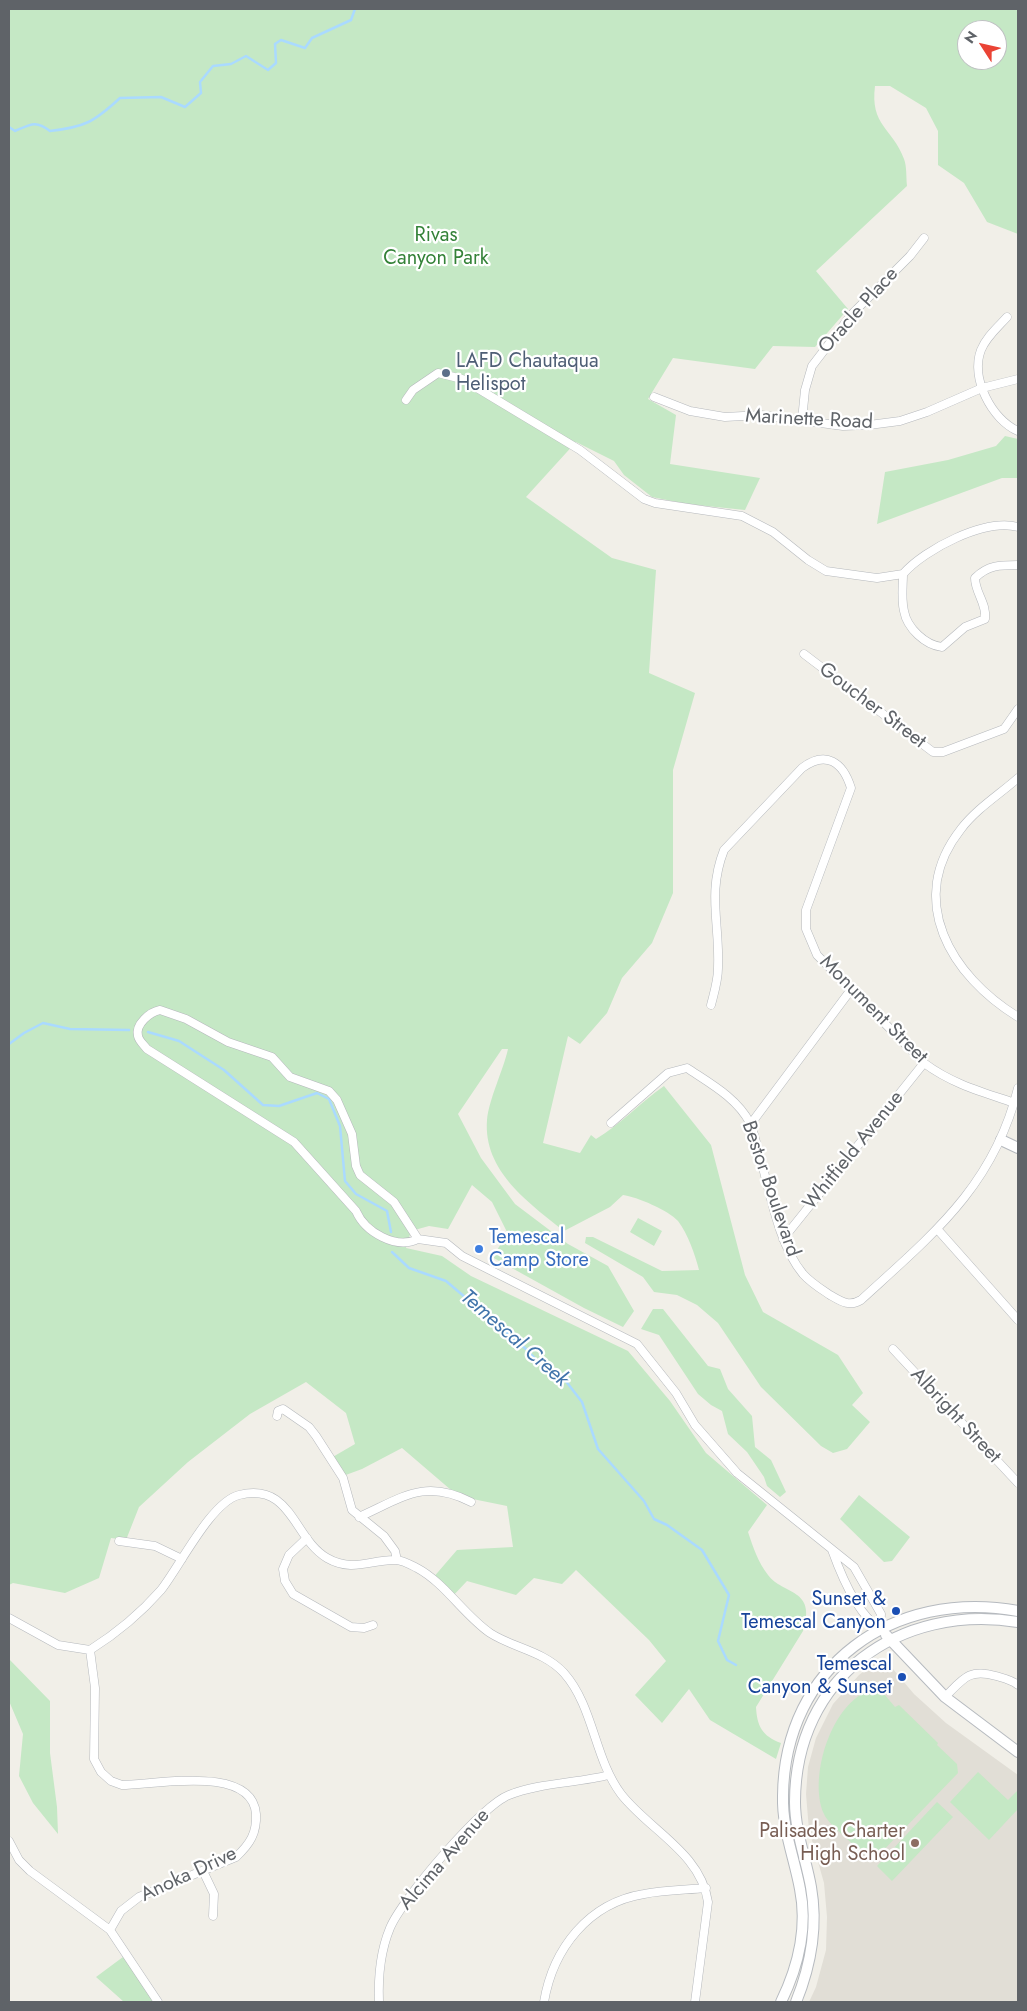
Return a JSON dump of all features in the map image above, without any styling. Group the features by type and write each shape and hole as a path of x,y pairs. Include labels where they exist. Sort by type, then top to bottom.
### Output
{"main road":[{"path":"1001,1140 1018,1148"},
{"path":"780,2002 797,1961 803,1921 800,1890 784,1826 782,1798 786,1757 799,1717 822,1679 846,1653 880,1628 912,1615 950,1607 994,1607 1018,1611"},
{"path":"796,2002 806,1978 812,1949 815,1912 796,1826 797,1771 804,1742 819,1707 838,1680 875,1647 890,1639 939,1622 985,1618 1018,1622"},
{"path":"880,1628 945,1697 1018,1752"}],"street":[{"name":"Oracle Place","path":"802,420 805,390 812,366 852,314 910,256 924,238"},
{"path":"1008,317 992,332 981,349 977,363 982,388 996,415 1005,425 1018,431"},
{"path":"406,400 413,390 438,373 462,379 580,450 644,499 654,504 742,516 773,532 808,560 826,571 877,578 903,574 915,561 966,535 992,525 1008,524 1018,527"},
{"name":"Marinette Road","path":"654,397 690,411 724,417 761,416 842,426 900,421 928,412 982,388 1018,379"},
{"path":"903,574 903,610 908,622 926,641 934,646 942,647 965,627 985,619 986,609 976,587 976,578 983,570 994,565 1018,565"},
{"name":"Goucher Street","path":"804,654 933,752 943,752 1004,729 1018,709"},
{"name":"Monument Street","path":"711,1005 717,984 718,966 714,886 724,850 802,768 813,759 828,759 840,766 847,776 851,788 811,892 806,910 806,928 817,955 850,991 924,1063 942,1076 962,1086 1015,1103"},
{"path":"1018,778 961,828 944,854 935,882 936,909 946,940 955,958 980,988 1018,1017"},
{"path":"750,1125 850,991"},
{"path":"418,1239 394,1202 360,1175 356,1166 352,1134 337,1100 328,1091 290,1077 272,1057 228,1042 170,1012 154,1012 144,1019 137,1032 138,1039 148,1049 247,1114 276,1128 294,1142 356,1211 368,1230 400,1243 418,1239 446,1243 462,1256 630,1339 656,1366 676,1393 695,1425 738,1473 854,1568 881,1614 880,1628 869,1622 841,1573 832,1550"},
{"name":"Whitfield Avenue","path":"784,1239 924,1063"},
{"name":"Bestor Boulevard","path":"611,1123 668,1074 688,1068 718,1089 740,1107 750,1125 784,1239 804,1275 847,1305 861,1300 938,1230 973,1189 1001,1140 1015,1103 1018,1088"},
{"path":"938,1230 1018,1320"},
{"name":"Albright Street","path":"893,1349 1018,1483"},
{"path":"277,1416 278,1411 283,1408 309,1427 343,1478 352,1510 384,1536 395,1551 397,1560"},
{"path":"359,1517 417,1491 436,1490 455,1494 471,1502"},
{"path":"9,1618 58,1644 90,1650 135,1618 162,1588 217,1510 238,1495 266,1495 279,1501 289,1511 307,1538 325,1557 341,1565 370,1564 397,1560 429,1575 462,1609 491,1634 537,1654 563,1672 572,1684 583,1707 610,1775 628,1802 697,1870 706,1888 708,1902 695,2002"},
{"path":"307,1538 288,1555 283,1569 285,1582 293,1594 351,1627 364,1628 373,1625"},
{"path":"119,1541 155,1546 182,1559"},
{"name":"Anoka Drive","path":"90,1650 95,1688 94,1759 101,1772 112,1781 122,1785 216,1781 232,1784 246,1793 255,1806 256,1822 254,1834 246,1847 236,1857 138,1897 121,1911 110,1930"},
{"path":"945,1697 964,1678 974,1673 983,1672 1017,1683"},
{"name":"Alcima Avenue","path":"379,2002 378,1972 390,1928 413,1891 476,1820 507,1796 521,1791 610,1775"},
{"path":"9,1841 19,1860 30,1872 110,1930 158,2002"},
{"path":"203,1871 214,1894 213,1916"},
{"path":"544,2002 553,1966 562,1949 586,1921 609,1904 644,1894 706,1888"}],"shaded area":[{"name":"Palisades Charter High School","path":"878,1660 887,1662 914,1694 946,1723 1018,1775 1018,2002 809,2002 816,1987 826,1950 827,1917 824,1883 809,1830 806,1794 808,1767 816,1738 833,1704 859,1675"}],"green space":[{"name":"Rivas Canyon Park","path":"9,9 1018,9 1018,234 987,222 964,183 938,165 938,131 926,108 890,86 875,86 874,99 876,110 883,126 894,140 904,159 907,186 816,271 848,309 815,347 773,346 755,369 673,358 648,399 676,415 670,464 760,478 745,510 687,504 652,497 624,475 614,461 576,442 526,497 612,558 656,570 649,673 695,693 673,770 673,893 652,943 622,978 607,1013 580,1044 568,1036 543,1143 580,1153 591,1135 596,1139 605,1133 664,1086 711,1145 745,1275 763,1312 838,1355 863,1393 852,1405 870,1422 847,1449 833,1453 821,1446 761,1387 718,1323 697,1305 677,1295 654,1292 643,1277 585,1243 586,1237 593,1237 662,1271 699,1270 685,1232 678,1221 660,1208 623,1195 610,1207 564,1231 523,1197 500,1170 492,1155 488,1138 488,1112 508,1049 502,1049 458,1114 481,1158 515,1204 568,1244 608,1266 634,1311 623,1327 584,1308 492,1257 508,1234 492,1202 472,1185 448,1229 429,1226 411,1231 406,1248 442,1256 471,1276 628,1351 670,1401 706,1453 767,1505 748,1532 752,1543 768,1575 774,1581 796,1594 806,1607 803,1631 756,1707 759,1725 762,1730 769,1737 781,1743 776,1759 710,1720 689,1689 662,1723 635,1695 666,1661 649,1640 576,1570 562,1584 534,1578 516,1595 467,1581 451,1598 432,1579 457,1550 513,1547 507,1506 458,1496 402,1448 362,1469 343,1476 331,1458 355,1444 346,1413 306,1382 250,1414 188,1462 139,1507 126,1540 111,1538 99,1578 65,1593 13,1583 9,1585"},
{"path":"1005,436 1018,439 1018,478 1002,478 877,524 885,472 948,460 996,446"},
{"path":"638,1218 662,1231 654,1246 630,1232"},
{"path":"653,1309 663,1309 708,1366 720,1369 728,1389 752,1416 755,1447 771,1460 786,1492 780,1497 767,1486 764,1477 747,1452 728,1434 722,1411 698,1394 659,1335 641,1329"},
{"path":"859,1495 910,1537 892,1561 884,1562 840,1519"},
{"path":"9,1659 50,1701 50,1753 57,1807 58,1834 33,1803 19,1776 23,1734 9,1701"},
{"path":"879,1688 895,1707 899,1705 938,1743 937,1745 957,1764 958,1773 873,1861 827,1819 820,1798 819,1779 828,1739 837,1720 849,1704 863,1693"},
{"path":"978,1772 1008,1800 1018,1790 1018,1809 989,1840 950,1802"},
{"path":"937,1802 953,1817 892,1881 877,1866"},
{"path":"127,1954 158,2002 124,2002 96,1977"}],"waterway":[{"path":"9,127 15,131 33,124 41,125 50,131 72,128 96,118 120,98 161,97 185,107 201,93 200,82 213,66 231,64 246,56 268,70 276,63 275,44 281,40 305,48 312,38 351,20 355,9"},
{"name":"Temescal Creek","path":"9,1044 43,1023 70,1029 129,1030"},
{"name":"Temescal Creek","path":"148,1032 179,1041 224,1070 263,1105 279,1106 317,1093 329,1099 340,1126 345,1181 356,1194 387,1211 391,1232"},
{"name":"Temescal Creek","path":"392,1252 409,1268 446,1281 526,1349 545,1369 565,1380 582,1402 598,1449 644,1501 654,1519 667,1525 702,1550 729,1595 718,1641 727,1660 736,1665"}],"place":[{"name":"LAFD Chautaqua Helispot","path":"446,373"},
{"name":"Temescal Camp Store","path":"479,1249"},
{"name":"Sunset & Temescal Canyon","path":"896,1611"},
{"name":"Temescal Canyon & Sunset","path":"902,1677"},
{"name":"Palisades Charter High School","path":"915,1843"}]}
